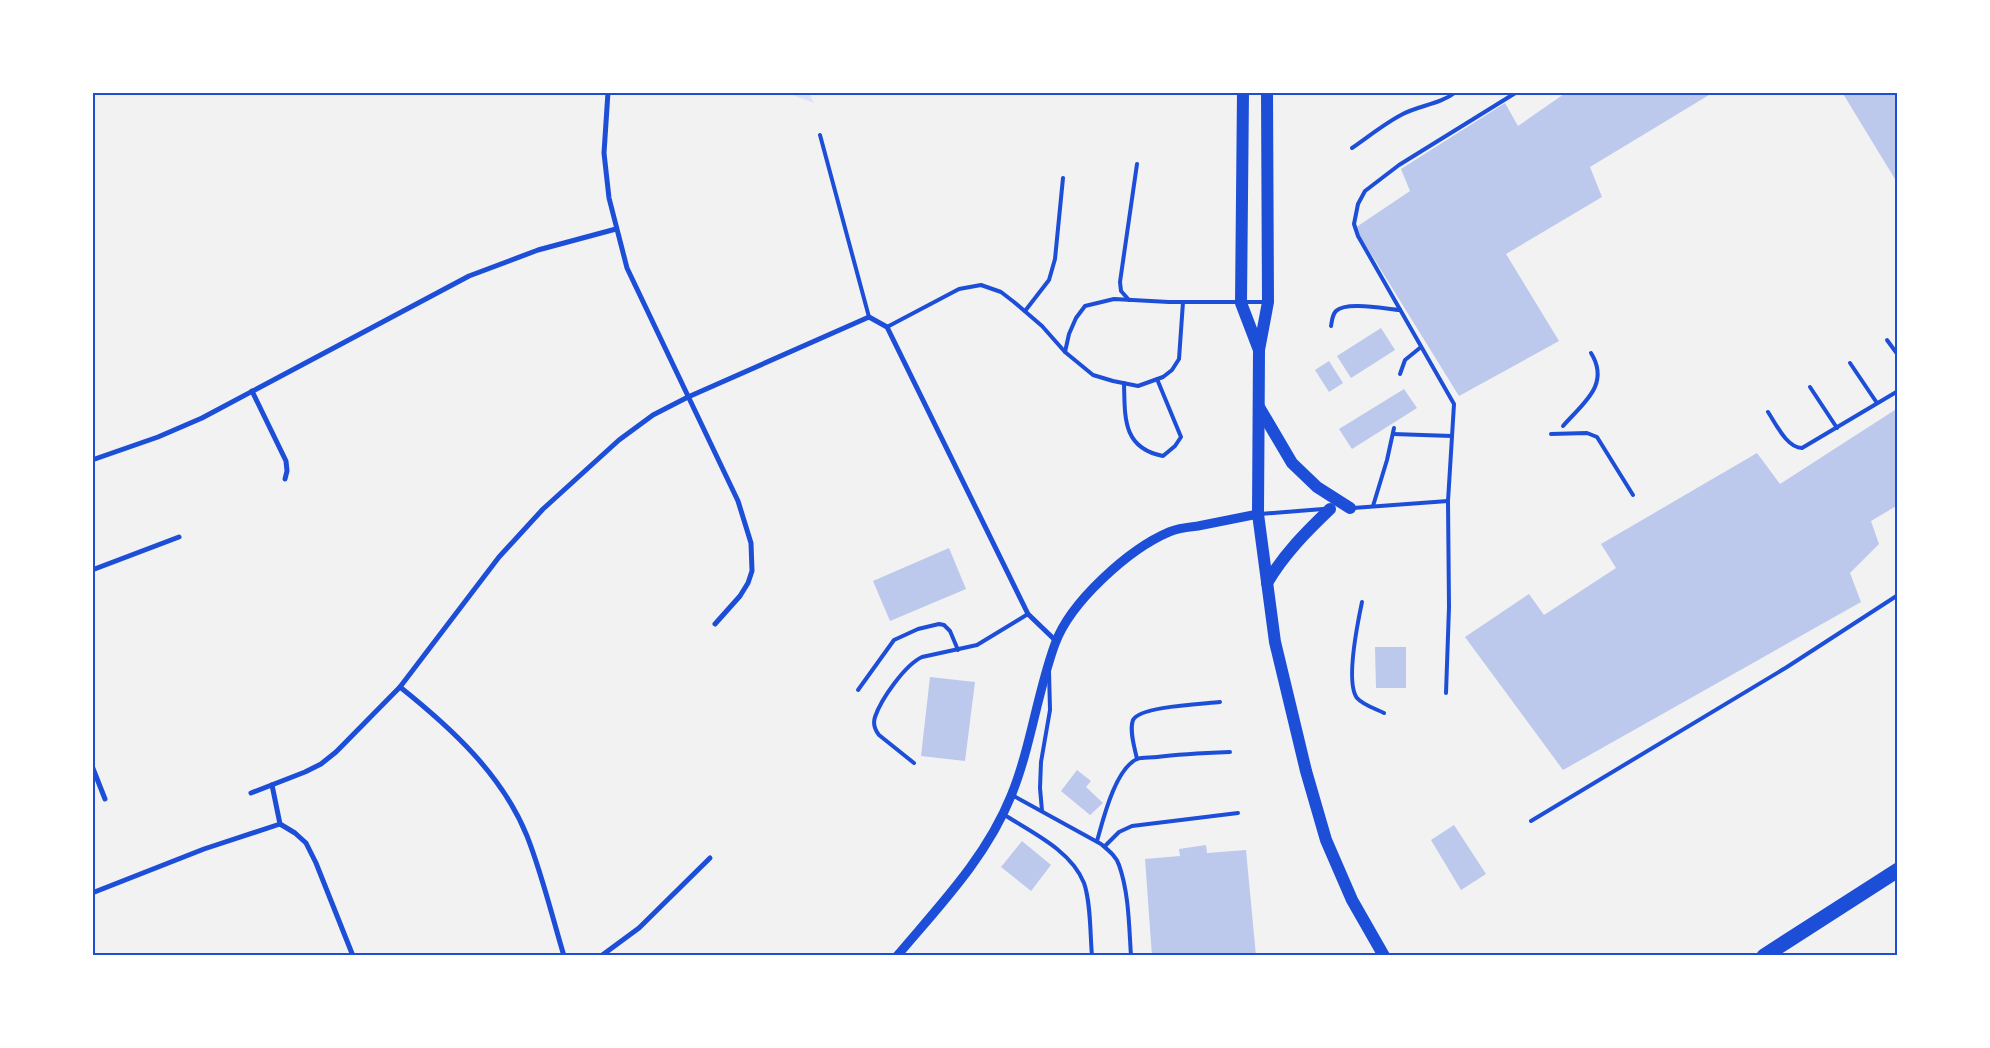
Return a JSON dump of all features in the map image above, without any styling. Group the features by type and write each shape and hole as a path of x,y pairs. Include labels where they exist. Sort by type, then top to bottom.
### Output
{"highway":[{"path":"1764,956 1898,870"}],"main road":[{"path":"1243,92 1241,302 1259,350"},
{"path":"1267,92 1268,302 1259,350 1258,405 1258,514 1267,583 1275,642 1306,771 1326,840 1352,900 1384,956"},
{"path":"1258,405 1292,463 1317,487 1346,508"},
{"path":"1267,583 1280,562 1305,532 1333,509"}],"street":[{"path":"608,92 604,153 609,198 627,268 738,501 752,543 752,571 748,583 740,596 715,624"},
{"path":"92,460 202,418 469,276 538,250 616,229"},
{"path":"251,793 321,764 336,752 400,687 500,557 543,508 619,440 653,415 688,397 869,317 887,327 1028,614 1056,641"},
{"path":"252,391 286,461 287,471 284,479"},
{"path":"897,956 980,855 1003,814 1012,795 1056,641 1078,605 1121,560 1142,545 1171,531 1258,514"},
{"path":"92,570 179,537"},
{"path":"400,687 457,736 494,779 508,800 526,835 564,956"},
{"path":"92,766 105,799"},
{"path":"272,785 280,824 295,833 306,843 316,863 353,956"},
{"path":"92,893 204,849 280,824"},
{"path":"601,956 639,928 710,858"}],"lane":[{"path":"1352,148 1402,115 1446,100 1456,92"},
{"path":"1446,693 1449,607 1448,501 1454,404 1358,236 1354,224 1358,204 1365,190 1399,165 1517,92"},
{"path":"820,135 869,317"},
{"path":"1129,300 1121,291 1120,282 1137,164"},
{"path":"1025,311 1049,280 1055,259 1063,178"},
{"path":"887,327 959,290 981,285 1001,292 1025,311 1066,352 1093,375 1138,386 1157,379 1172,370 1179,359 1183,302"},
{"path":"1066,352 1069,334 1076,318 1085,306 1114,299 1183,302 1268,302"},
{"path":"1331,326 1333,314 1342,307 1355,306 1400,310"},
{"path":"1887,340 1898,355"},
{"path":"1400,374 1405,360 1421,347"},
{"path":"1563,426 1594,391 1598,382 1598,371 1591,353"},
{"path":"1850,362 1877,403"},
{"path":"1124,383 1125,422 1131,438 1150,454 1163,456 1176,446 1181,437 1157,379"},
{"path":"1810,387 1837,428"},
{"path":"1768,412 1791,444 1798,448 1806,446 1898,391"},
{"path":"1373,506 1394,428"},
{"path":"1551,434 1587,433 1597,437 1633,495"},
{"path":"1393,434 1452,436"},
{"path":"1346,508 1448,501"},
{"path":"1258,514 1333,509"},
{"path":"1531,821 1787,667 1898,595"},
{"path":"1362,602 1355,635 1353,687 1359,700 1384,713"},
{"path":"914,763 875,730 875,717 893,685 914,661 977,645 1028,614"},
{"path":"858,690 894,640 906,633 939,624 944,625 950,631 958,650"},
{"path":"1042,811 1040,788 1041,762 1050,710 1049,664"},
{"path":"1137,760 1132,729 1133,721 1139,714 1159,709 1220,702"},
{"path":"1097,841 1118,781 1127,768 1137,760 1185,754 1230,752"},
{"path":"1012,795 1097,841 1111,851 1119,863 1127,903 1131,956"},
{"path":"1104,846 1119,832 1132,826 1238,813"},
{"path":"1003,814 1054,847 1068,859 1084,883 1092,956"}],"shaded area":[{"path":"787,93 809,93 814,103"}],"building":[{"path":"1367,92 1449,92 1449,95 1367,95"},
{"path":"1567,92 1714,92 1590,167 1602,197 1506,254 1559,341 1459,396 1355,228 1410,191 1401,169 1505,103 1518,126"},
{"path":"1842,92 1898,92 1898,184"},
{"path":"1381,328 1395,350 1351,378 1337,356"},
{"path":"1329,361 1343,383 1329,392 1315,370"},
{"path":"1404,389 1417,408 1352,449 1339,429"},
{"path":"1898,408 1898,505 1871,521 1879,544 1850,573 1861,602 1563,770 1465,637 1529,594 1544,615 1616,568 1601,544 1757,453 1780,484"},
{"path":"949,548 966,589 890,621 873,581"},
{"path":"1375,647 1406,647 1406,688 1376,688"},
{"path":"930,677 975,682 965,761 921,756"},
{"path":"1077,770 1091,781 1086,787 1103,803 1090,815 1061,791"},
{"path":"1454,825 1486,874 1461,890 1431,840"},
{"path":"1022,841 1051,865 1031,891 1001,867"},
{"path":"1206,845 1207,853 1246,850 1256,956 1152,956 1145,859 1180,856 1179,849"}]}
